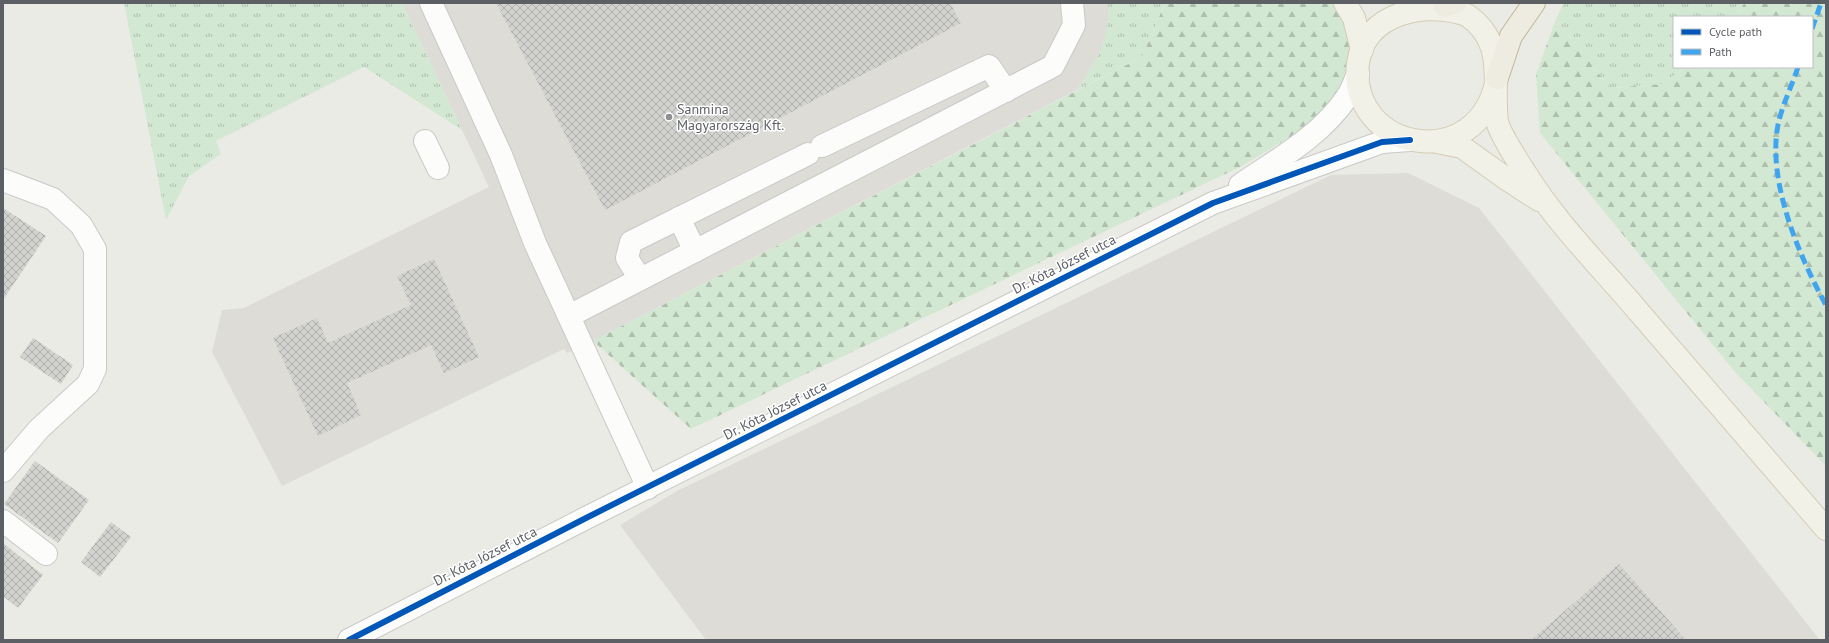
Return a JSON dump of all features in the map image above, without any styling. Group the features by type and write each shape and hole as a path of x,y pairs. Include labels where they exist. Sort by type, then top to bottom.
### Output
{"highway":[{"path":"1497,78 1511,36 1534,3"}],"main road":[{"path":"1345,3 1354,18 1362,50"},
{"path":"1545,204 1462,147 1436,142 1410,140 1390,131 1373,116 1362,96 1358,74 1358,63 1366,39 1381,20 1414,4 1450,4 1467,15 1484,32 1494,54 1497,78 1497,124 1545,204 1826,529"},
{"path":"1436,142 1459,135 1478,121 1491,101 1497,78"}],"street":[{"path":"431,3 501,155 535,243 648,488"},
{"path":"569,316 1053,66 1074,25 1072,3"},
{"path":"640,279 627,258 631,242 815,150 989,66 1006,91"},
{"path":"1213,204 1311,137 1330,119 1348,96 1358,74"},
{"path":"1213,204 1382,142 1410,140"},
{"path":"425,141 438,168"},
{"path":"3,180 53,199 81,226 95,249 95,369 88,384 40,429 3,471"},
{"name":"Dr. Kóta József utca","path":"348,640 1213,204"},
{"path":"678,218 695,251"},
{"path":"3,521 46,554"}],"shaded area":[{"path":"402,3 1108,3 1108,27 1100,54 1077,90 593,341 567,353 564,349 282,486 212,352 222,310 244,308 489,187"},
{"path":"1408,173 1479,208 1820,640 706,640 620,525 677,491 1331,175"}],"green space":[{"path":"124,3 402,3 462,130 364,67 216,141 221,154 189,176 166,220"},
{"path":"1108,3 1165,3 1142,57 1077,90 1101,50 1108,17"},
{"path":"1165,3 1347,3 1353,14 1351,74 1310,125 1242,166 691,429 593,341 1142,57"},
{"path":"1564,3 1744,3 1738,16 1673,16 1673,68 1685,68 1662,84 1610,88 1556,19"},
{"path":"1744,3 1826,3 1826,466 1735,372 1540,133 1536,74 1556,19 1610,88 1662,84 1685,68 1813,68 1813,16 1738,16"}],"building":[{"name":"Sanmina Magyarország Kft.","path":"496,3 950,3 961,23 605,210"},
{"path":"3,208 46,236 3,300"},
{"path":"434,259 479,357 444,373 431,345 347,383 361,415 318,436 273,338 317,318 328,343 411,305 397,276"},
{"path":"33,338 73,365 61,384 20,357"},
{"path":"35,461 89,500 58,543 4,504"},
{"path":"111,522 131,537 100,577 81,562"},
{"path":"3,543 43,575 18,608 3,596"},
{"path":"1619,564 1686,640 1531,640"}],"marked path":[{"path":"1813,26 1821,3"},
{"path":"1798,68 1778,125 1776,147 1777,170 1781,194 1796,241 1826,305"}],"cycle path":[{"path":"349,640 586,518 1213,203 1382,142 1410,140"}],"place":[{"name":"Sanmina Magyarország Kft.","path":"669,117"}]}
